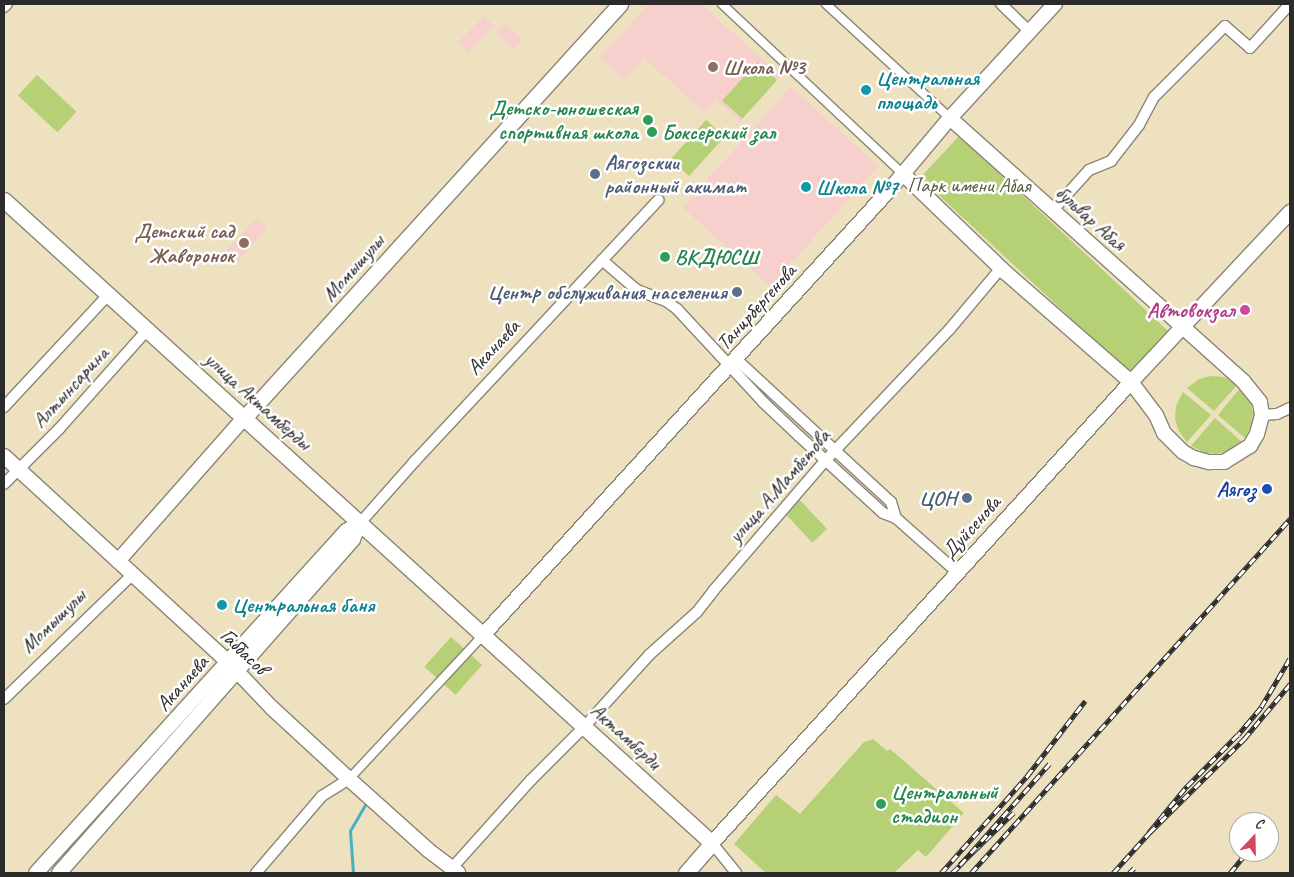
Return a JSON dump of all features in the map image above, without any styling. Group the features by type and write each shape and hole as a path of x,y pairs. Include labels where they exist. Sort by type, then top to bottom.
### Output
{"main road":[{"name":"Момышулы","path":"246,418 620,4"},
{"name":"улица Актамберды","path":"4,200 484,634"},
{"name":"Актамберди","path":"484,634 712,843"},
{"name":"Дуйсенова","path":"686,873 712,843"}],"street":[{"path":"4,7 7,4"},
{"path":"722,4 1001,268 1131,382 1156,415 1164,433 1183,452 1194,458 1209,462 1224,462 1250,446 1258,434 1262,415 1260,402 1252,390 1184,327"},
{"path":"826,4 950,118"},
{"path":"1001,4 1030,32"},
{"name":"Танирбергенова","path":"484,634 892,187 950,118 1055,4"},
{"path":"1053,210 1088,170 1111,161 1140,125 1154,97 1225,26 1250,48 1290,4"},
{"name":"бульвар Абая","path":"950,118 1184,327"},
{"name":"Аканаева","path":"59,873 346,531 360,523 414,461 658,200"},
{"name":"Дуйсенова","path":"712,843 1131,382 1290,212"},
{"path":"602,260 637,290 666,301 677,309 732,362 891,502 896,518"},
{"name":"улица А.Мамбетова","path":"455,871 530,780 584,727 649,655 698,612 714,590 825,461 949,330 1001,268"},
{"name":"Алтынсарина","path":"4,407 109,294"},
{"name":"Алтынсарина","path":"4,484 59,429 148,329"},
{"path":"732,362 763,402 825,461 883,513 896,518 958,573"},
{"path":"1262,415 1277,414 1290,408"},
{"name":"Момышулы","path":"118,560 246,418"},
{"name":"Габбасов","path":"4,456 233,667 272,708 349,779 428,850 455,871"},
{"name":"Момышулы","path":"4,699 133,574"},
{"path":"256,873 322,796 349,779 484,634"},
{"name":"Аканаева","path":"36,873 233,667"},
{"name":"Актамберди","path":"712,843 736,873"}],"shaded area":[{"name":"Школа №3","path":"649,4 701,4 781,76 740,122 716,100 704,112 644,58 624,80 600,58"},
{"path":"484,16 494,26 468,52 458,42"},
{"path":"504,23 523,40 514,49 495,33"},
{"path":"791,87 879,166 770,286 683,207"},
{"name":"Детский сад Жаворонок","path":"257,218 267,227 238,262 226,252"}],"green space":[{"path":"757,62 777,80 742,119 722,101"},
{"path":"37,75 76,112 57,132 18,95"},
{"path":"706,120 725,137 689,176 671,159"},
{"name":"Парк имени Абая","path":"959,136 1169,332 1130,373 920,178"},
{"path":"1211,376 1224,377 1238,384 1214,411 1187,388 1199,379"},
{"path":"1241,387 1250,400 1253,412 1252,424 1245,438 1218,415"},
{"path":"1183,392 1211,415 1187,442 1178,430 1175,418 1176,406"},
{"path":"1215,418 1242,442 1240,445 1229,451 1217,454 1205,453 1191,446"},
{"path":"799,499 827,529 812,543 784,513"},
{"path":"451,637 482,665 455,695 424,667"},
{"name":"Центральный стадион","path":"873,739 887,751 890,749 964,813 926,857 918,850 894,873 766,873 734,844 776,795 800,814 864,742"}],"waterway":[{"path":"353,873 350,831 367,802"}],"railway":[{"path":"971,873 1290,519"},
{"path":"1290,659 1261,708 1238,735 1185,789 1149,833 1244,739 1290,684"},
{"path":"941,873 1027,776 1085,701"},
{"path":"1014,813 960,865 1049,764"},
{"path":"1113,873 1149,833"},
{"path":"1230,873 1239,862"},
{"path":"952,873 960,865"},
{"path":"1129,873 1134,868"}],"place":[{"name":"Школа №3","path":"713,67"},
{"name":"Центральная площадь","path":"866,90"},
{"name":"Детско-юношеская спортивная школа","path":"648,120"},
{"name":"Боксерский зал","path":"652,132"},
{"name":"Аягозскии районный акимат","path":"595,174"},
{"name":"Школа №7","path":"806,187"},
{"name":"Детский сад Жаворонок","path":"244,243"},
{"name":"ВКДЮСШ","path":"665,257"},
{"name":"Центр обслуживания населения","path":"737,292"},
{"name":"Автовокзал","path":"1245,310"},
{"name":"Аягөз","path":"1267,489"},
{"name":"ЦОН","path":"967,498"},
{"name":"Центральная баня","path":"222,605"},
{"name":"Центральный стадион","path":"881,804"}]}
